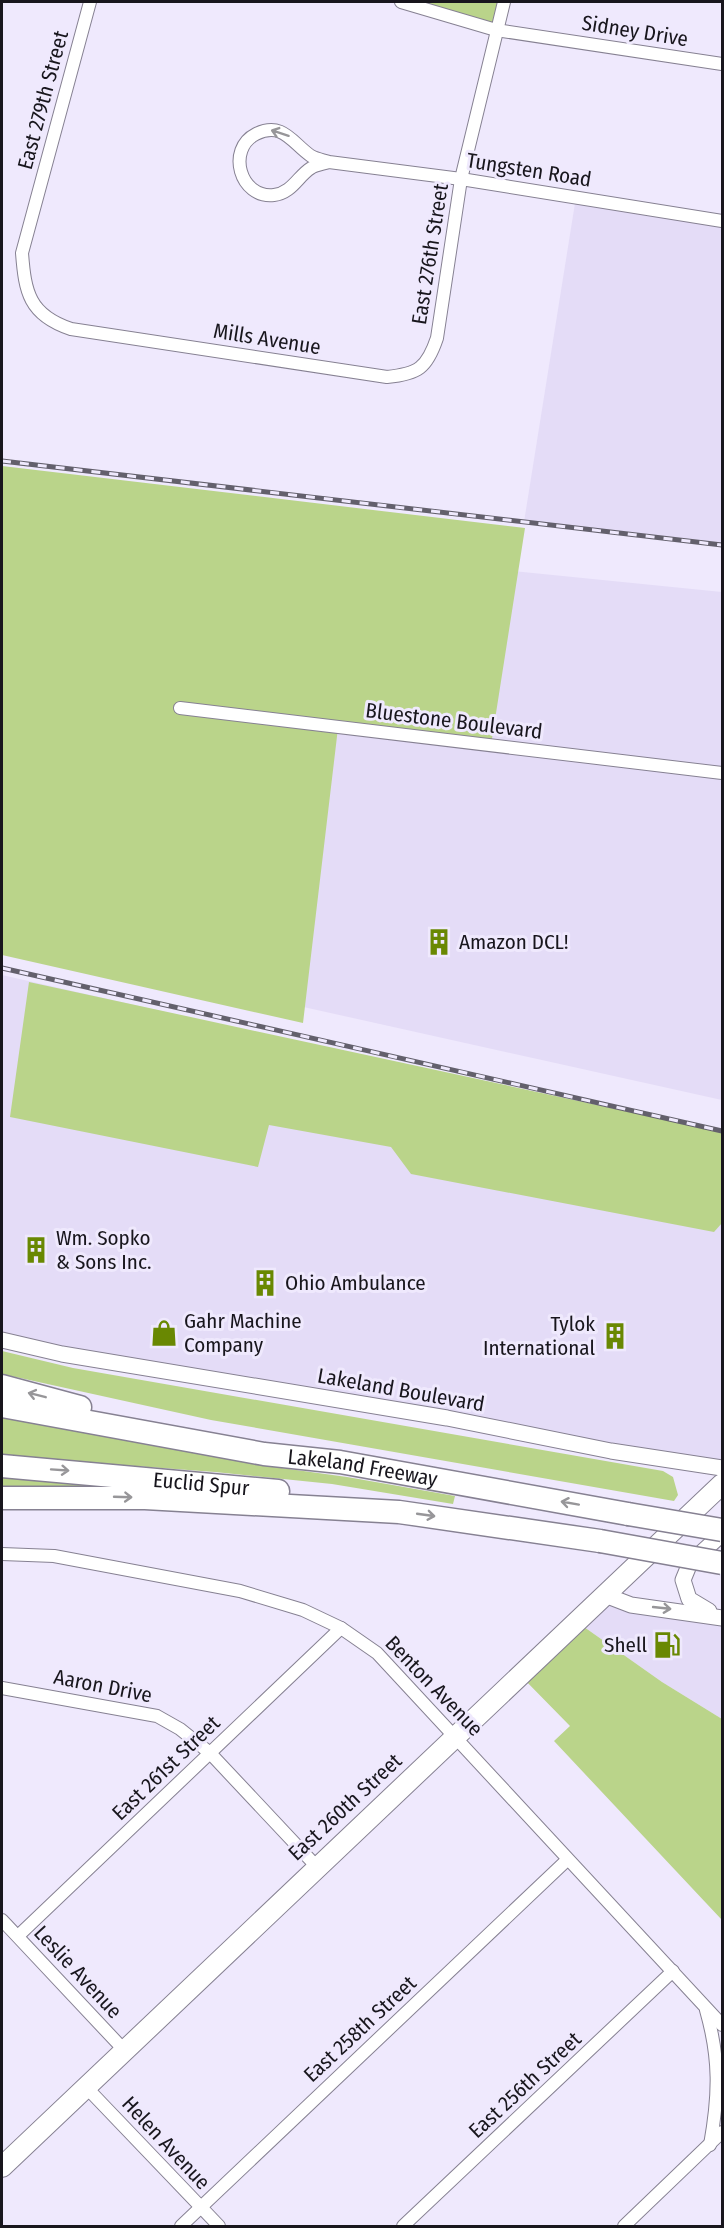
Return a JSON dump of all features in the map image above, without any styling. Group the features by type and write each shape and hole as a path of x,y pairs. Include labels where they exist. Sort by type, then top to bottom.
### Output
{"highway":[{"path":"2,1386 114,1414 266,1443 340,1462"},
{"name":"Lakeland Freeway","path":"2,1406 264,1454 340,1462 723,1532"},
{"name":"Euclid Spur","path":"2,1466 299,1493 399,1512"},
{"name":"Lakeland Freeway","path":"2,1497 155,1498 399,1512 600,1541 723,1563"}],"main road":[{"name":"East 260th Street","path":"2,2167 723,1484"}],"street":[{"name":"East 279th Street","path":"71,329 36,308 25,289 22,253 90,2"},
{"name":"Sidney Drive","path":"401,2 496,30 723,64"},
{"name":"East 276th Street","path":"437,338 461,178 504,2"},
{"name":"Tungsten Road","path":"329,162 311,168 286,191 274,195 262,194 251,189 239,166 240,153 253,136 274,129 295,140 313,157 329,162 461,178 723,220"},
{"name":"Mills Avenue","path":"71,329 387,377 409,375 430,361 437,338"},
{"name":"Bluestone Boulevard","path":"180,708 723,773"},
{"name":"Lakeland Boulevard","path":"2,1340 62,1354 447,1418 611,1451 723,1468"},
{"path":"722,1618 689,1599 683,1580 690,1563 723,1532"},
{"name":"Benton Avenue","path":"2,1554 54,1556 240,1591 303,1610 341,1628 377,1653 456,1736 567,1860 723,2025"},
{"path":"605,1595 631,1605 722,1618"},
{"name":"East 261st Street","path":"18,1936 341,1628"},
{"name":"Aaron Drive","path":"2,1688 157,1716 180,1729 210,1753 317,1867"},
{"name":"East 258th Street","path":"181,2226 567,1860"},
{"name":"Leslie Avenue","path":"2,1920 124,2051"},
{"name":"East 256th Street","path":"403,2226 673,1971"},
{"name":"Benton Avenue","path":"706,2008 716,2044 717,2085 710,2145"},
{"name":"Helen Avenue","path":"86,2087 219,2226"},
{"path":"624,2226 723,2132"}],"shaded area":[{"path":"576,197 722,221 721,544 524,522"},
{"path":"2,520 722,592 722,1100 2,940"},
{"path":"2,975 722,1138 722,1468 2,1340"},
{"path":"597,1603 722,1618 722,1719 662,1682 577,1622"}],"green space":[{"path":"401,2 504,2 496,30"},
{"path":"2,466 525,528 491,745 338,728 303,1023 2,955"},
{"path":"29,982 722,1132 722,1223 714,1232 411,1174 391,1147 269,1125 258,1167 10,1117"},
{"path":"2,1351 73,1368 663,1471 673,1477 678,1495 674,1501 211,1420 2,1374"},
{"path":"2,1416 267,1466 455,1496 453,1504 332,1484 215,1472 2,1456"},
{"path":"2,1477 92,1484 91,1490 2,1489"},
{"path":"577,1622 662,1682 722,1719 722,1920 554,1741 570,1726 520,1675"}],"railway":[{"path":"2,461 722,545"},
{"path":"2,968 722,1131"}],"place":[{"name":"Amazon DCL!","path":"439,942"},
{"name":"Wm. Sopko & Sons Inc.","path":"36,1250"},
{"name":"Ohio Ambulance","path":"265,1283"},
{"name":"Gahr Machine Company","path":"164,1333"},
{"name":"Tylok International","path":"615,1336"},
{"name":"Shell","path":"667,1645"}]}
